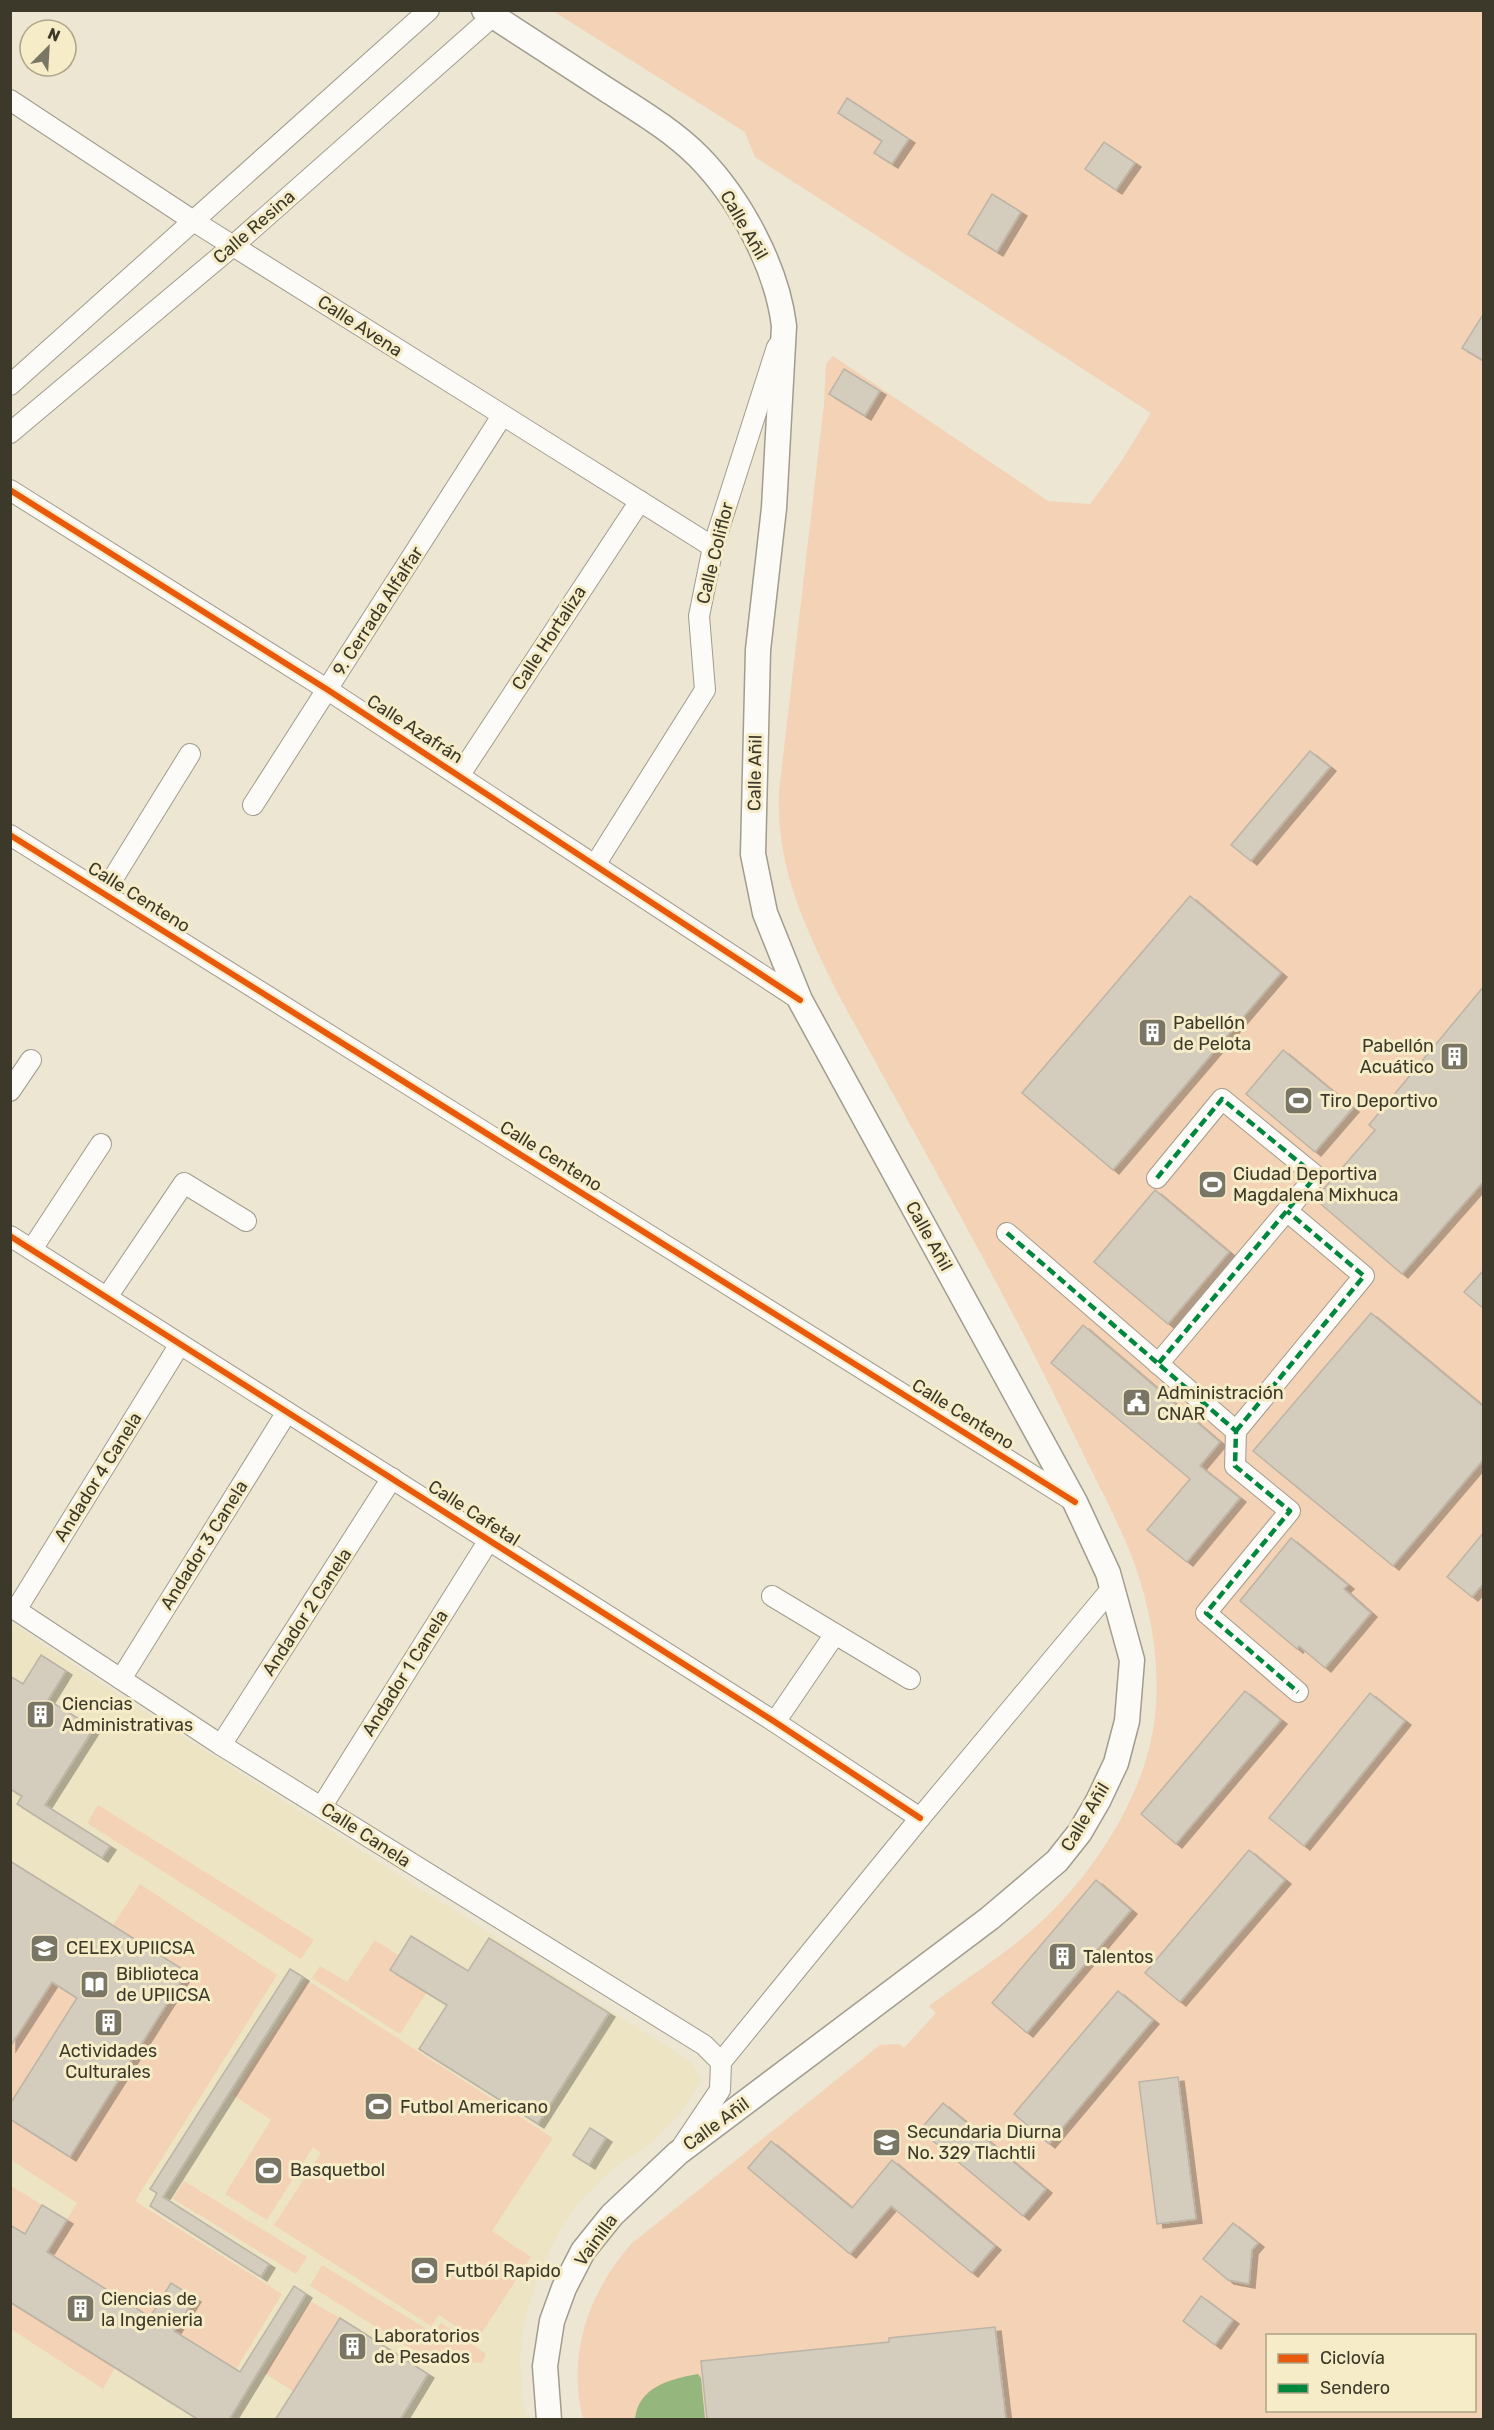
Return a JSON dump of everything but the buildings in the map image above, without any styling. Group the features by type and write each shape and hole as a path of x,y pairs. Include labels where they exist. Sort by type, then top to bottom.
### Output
{"main road":[{"name":"Calle Añil","path":"488,13 646,115 683,142 700,158 739,210 763,252 782,312 784,326 774,508 758,651 753,854 765,913 800,1000 1075,1502 1113,1587 1132,1660 1127,1721 1116,1762 1080,1833 1057,1861 990,1918 678,2153"},
{"name":"Vainilla","path":"549,2420 545,2366 552,2321 564,2288 584,2250 612,2215 678,2153"}],"street":[{"path":"10,385 195,222 429,10"},
{"name":"Calle Resina","path":"10,433 234,245 488,13"},
{"name":"Calle Avena","path":"10,100 195,222 713,547"},
{"name":"Calle Coliflor","path":"595,865 705,690 699,616 713,547 784,326"},
{"name":"9. Cerrada Alfalfar","path":"253,805 502,416"},
{"name":"Calle Azafrán","path":"10,490 328,690 800,1000"},
{"name":"Calle Hortaliza","path":"459,776 640,501"},
{"path":"104,892 190,754"},
{"name":"Calle Centeno","path":"10,835 1075,1502"},
{"path":"10,1091 31,1060"},
{"path":"1157,1178 1222,1100 1316,1176 1158,1364"},
{"path":"32,1249 101,1144"},
{"path":"107,1297 184,1183 246,1221"},
{"path":"1287,1211 1364,1276 1236,1431 1235,1466 1290,1511 1206,1613 1298,1692"},
{"path":"1007,1233 1236,1431"},
{"name":"Calle Cafetal","path":"10,1236 775,1722 920,1818"},
{"name":"Andador 4 Canela","path":"13,1608 180,1344"},
{"name":"Andador 3 Canela","path":"121,1679 287,1412"},
{"name":"Andador 2 Canela","path":"221,1745 392,1478"},
{"name":"Andador 1 Canela","path":"321,1806 489,1540"},
{"path":"721,2062 920,1818 1113,1587"},
{"path":"772,1596 910,1679"},
{"name":"Calle Canela","path":"13,1608 221,1745 704,2045 721,2062"},
{"path":"775,1722 835,1634"},
{"name":"Calle Añil","path":"678,2153 720,2090 721,2062"}],"shaded area":[{"name":"Ciudad Deportiva Magdalena Mixhuca","path":"553,11 1483,11 1483,2419 583,2419 578,2371 585,2326 603,2283 631,2244 880,2045 899,2044 904,2048 936,2013 929,2006 1016,1943 1059,1904 1091,1866 1119,1823 1140,1778 1152,1737 1155,1717 1156,1677 1153,1637 1145,1598 1132,1556 1017,1322 836,990 813,942 787,870 779,819 779,792 824,404 826,364 833,356 1048,501 1090,504 1121,462 1151,413 755,157 745,132"},
{"path":"10,1622 126,1700 692,2063 701,2080 683,2110 650,2144 614,2168 578,2203 558,2234 537,2278 524,2322 520,2359 526,2419 11,2419"},
{"path":"98,1805 314,1940 301,1959 87,1823"},
{"path":"140,1884 277,1975 135,2201 282,2294 236,2369 174,2331 194,2297 171,2284 150,2317 47,2252 77,2203 11,2160 10,2119 70,2157 186,1972 113,1925"},
{"path":"375,1940 398,1955 390,1970 426,1993 400,2034 312,1978 320,1966 347,1982"},
{"name":"Futbol Americano","path":"307,1980 553,2138 492,2231 531,2257 477,2340 439,2315 431,2326 274,2225 321,2153 313,2147 267,2220 225,2194 271,2120 233,2095"},
{"path":"52,1982 77,1998 11,2103 10,2047"},
{"path":"184,2181 307,2257 296,2274 173,2199"},
{"path":"10,2185 42,2205 25,2234 11,2225"},
{"path":"322,2265 433,2333 441,2323 486,2354 482,2363 426,2358 310,2286"},
{"path":"310,2301 340,2318 293,2391 264,2373"},
{"path":"10,2302 115,2367 103,2389 11,2329"},
{"path":"698,2374 701,2378 705,2419 635,2419 642,2399 657,2386"}],"marked path":[{"path":"1157,1178 1222,1099 1316,1176 1158,1364"},
{"path":"1236,1431 1364,1276 1287,1211"},
{"path":"1007,1233 1236,1431 1235,1466 1290,1511 1206,1613 1298,1692"}],"cycle path":[{"path":"10,490 328,690 800,1000"},
{"path":"10,835 1075,1502"},
{"path":"10,1236 775,1722 920,1818"}],"place":[{"name":"Pabellón de Pelota","path":"1152,1033"},
{"name":"Pabellón Acuático","path":"1455,1056"},
{"name":"Tiro Deportivo","path":"1299,1101"},
{"name":"Ciudad Deportiva Magdalena Mixhuca","path":"1212,1184"},
{"name":"Administración CNAR","path":"1136,1403"},
{"name":"Ciencias Administrativas","path":"41,1714"},
{"name":"CELEX UPIICSA","path":"45,1948"},
{"name":"Talentos","path":"1062,1957"},
{"name":"Biblioteca de UPIICSA","path":"95,1984"},
{"name":"Actividades Culturales","path":"108,2022"},
{"name":"Futbol Americano","path":"379,2107"},
{"name":"Secundaria Diurna No. 329 Tlachtli","path":"886,2142"},
{"name":"Basquetbol","path":"269,2170"},
{"name":"Futból Rapido","path":"424,2271"},
{"name":"Ciencias de la Ingenieria","path":"80,2309"},
{"name":"Laboratorios de Pesados","path":"353,2346"}]}
